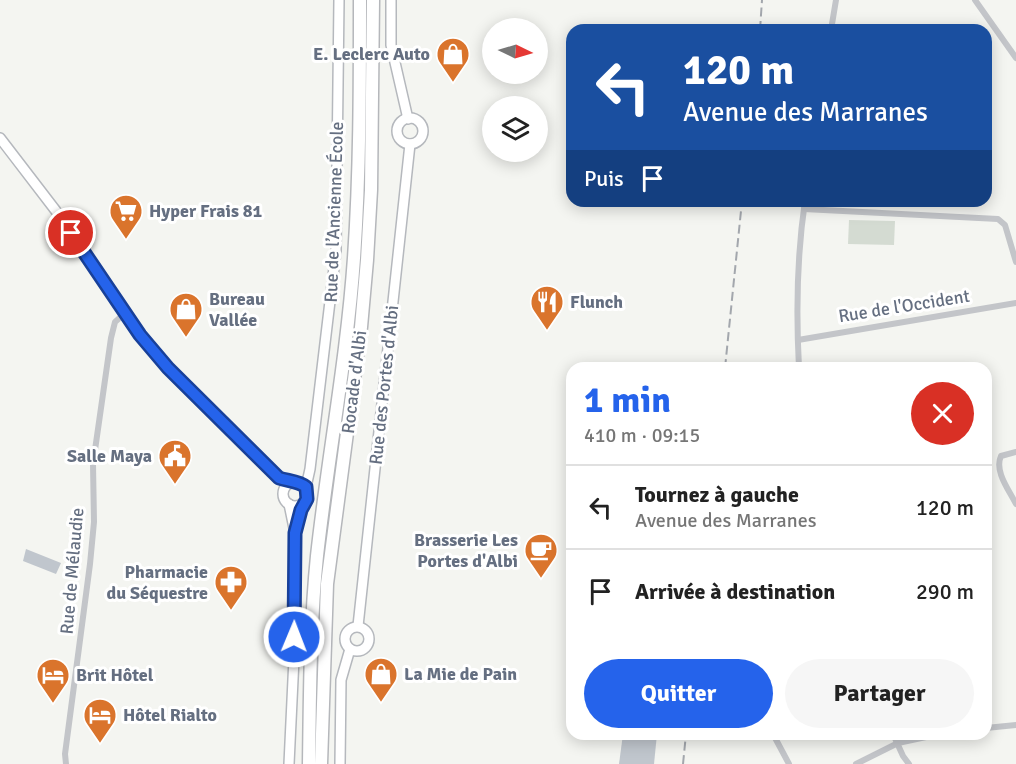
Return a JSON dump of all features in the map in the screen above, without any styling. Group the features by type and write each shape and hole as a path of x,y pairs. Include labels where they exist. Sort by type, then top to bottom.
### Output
{"highway":[{"name":"Rocade d'Albi","path":"309,764 312,624 317,555 348,328 354,259 360,120 360,0"},
{"name":"Rocade d'Albi","path":"321,764 327,584 361,327 367,260 371,190 373,0"},
{"path":"326,764 327,584"}],"street":[{"name":"Rue de l’Ancienne École","path":"306,487 333,292 336,251 339,0"},
{"path":"391,0 392,51 408,119"},
{"path":"832,24 836,0"},
{"path":"975,0 1016,58"},
{"path":"408,119 418,120 423,131 419,140 410,144 402,141 398,133 399,124 408,119"},
{"path":"0,138 56,211 140,335 168,368 279,478 284,491 284,499 289,504 297,506 305,502"},
{"name":"Rue des Portes d'Albi","path":"358,627 410,144"},
{"path":"799,362 800,233 804,209 998,219 1005,225 1016,262"},
{"name":"Rue de l'Occident","path":"798,339 1016,303"},
{"name":"Rue de Mélaudie","path":"66,764 65,754 94,522 93,464 111,338 115,322 125,314"},
{"path":"1016,452 1001,456 998,462 999,469 1016,504"},
{"path":"284,491 310,459"},
{"path":"279,478 306,487 308,495 295,533"},
{"path":"289,504 295,533 290,764"},
{"path":"358,627 368,632 369,644 361,651 350,649 345,642 346,634 351,628 358,627"},
{"path":"340,764 341,680 350,649"},
{"path":"992,727 1016,725"},
{"path":"776,740 789,764"},
{"path":"896,740 909,764"},
{"path":"856,764 898,743 912,740"}],"shaded area":[{"path":"849,220 895,221 894,245 848,244"},
{"path":"26,549 61,563 56,574 23,561"},
{"path":"622,740 656,740 654,764 619,764"}],"railway":[{"path":"760,24 762,0"},
{"path":"726,362 741,207"},
{"path":"683,764 685,740"}],"place":[{"name":"E. Leclerc Auto","path":"453,83"},
{"name":"Hyper Frais 81","path":"126,240"},
{"name":"Flunch","path":"547,331"},
{"name":"Bureau Vallée","path":"186,338"},
{"name":"Salle Maya","path":"175,485"},
{"name":"Brasserie Les Portes d'Albi","path":"541,579"},
{"name":"Pharmacie du Séquestre","path":"231,611"},
{"name":"La Mie de Pain","path":"381,703"},
{"name":"Brit Hôtel","path":"53,704"},
{"name":"Hôtel Rialto","path":"100,744"}],"route":[{"path":"71,233 140,335 168,368 279,478 291,483 299,482 306,487 308,495 295,533 294,637"}]}
